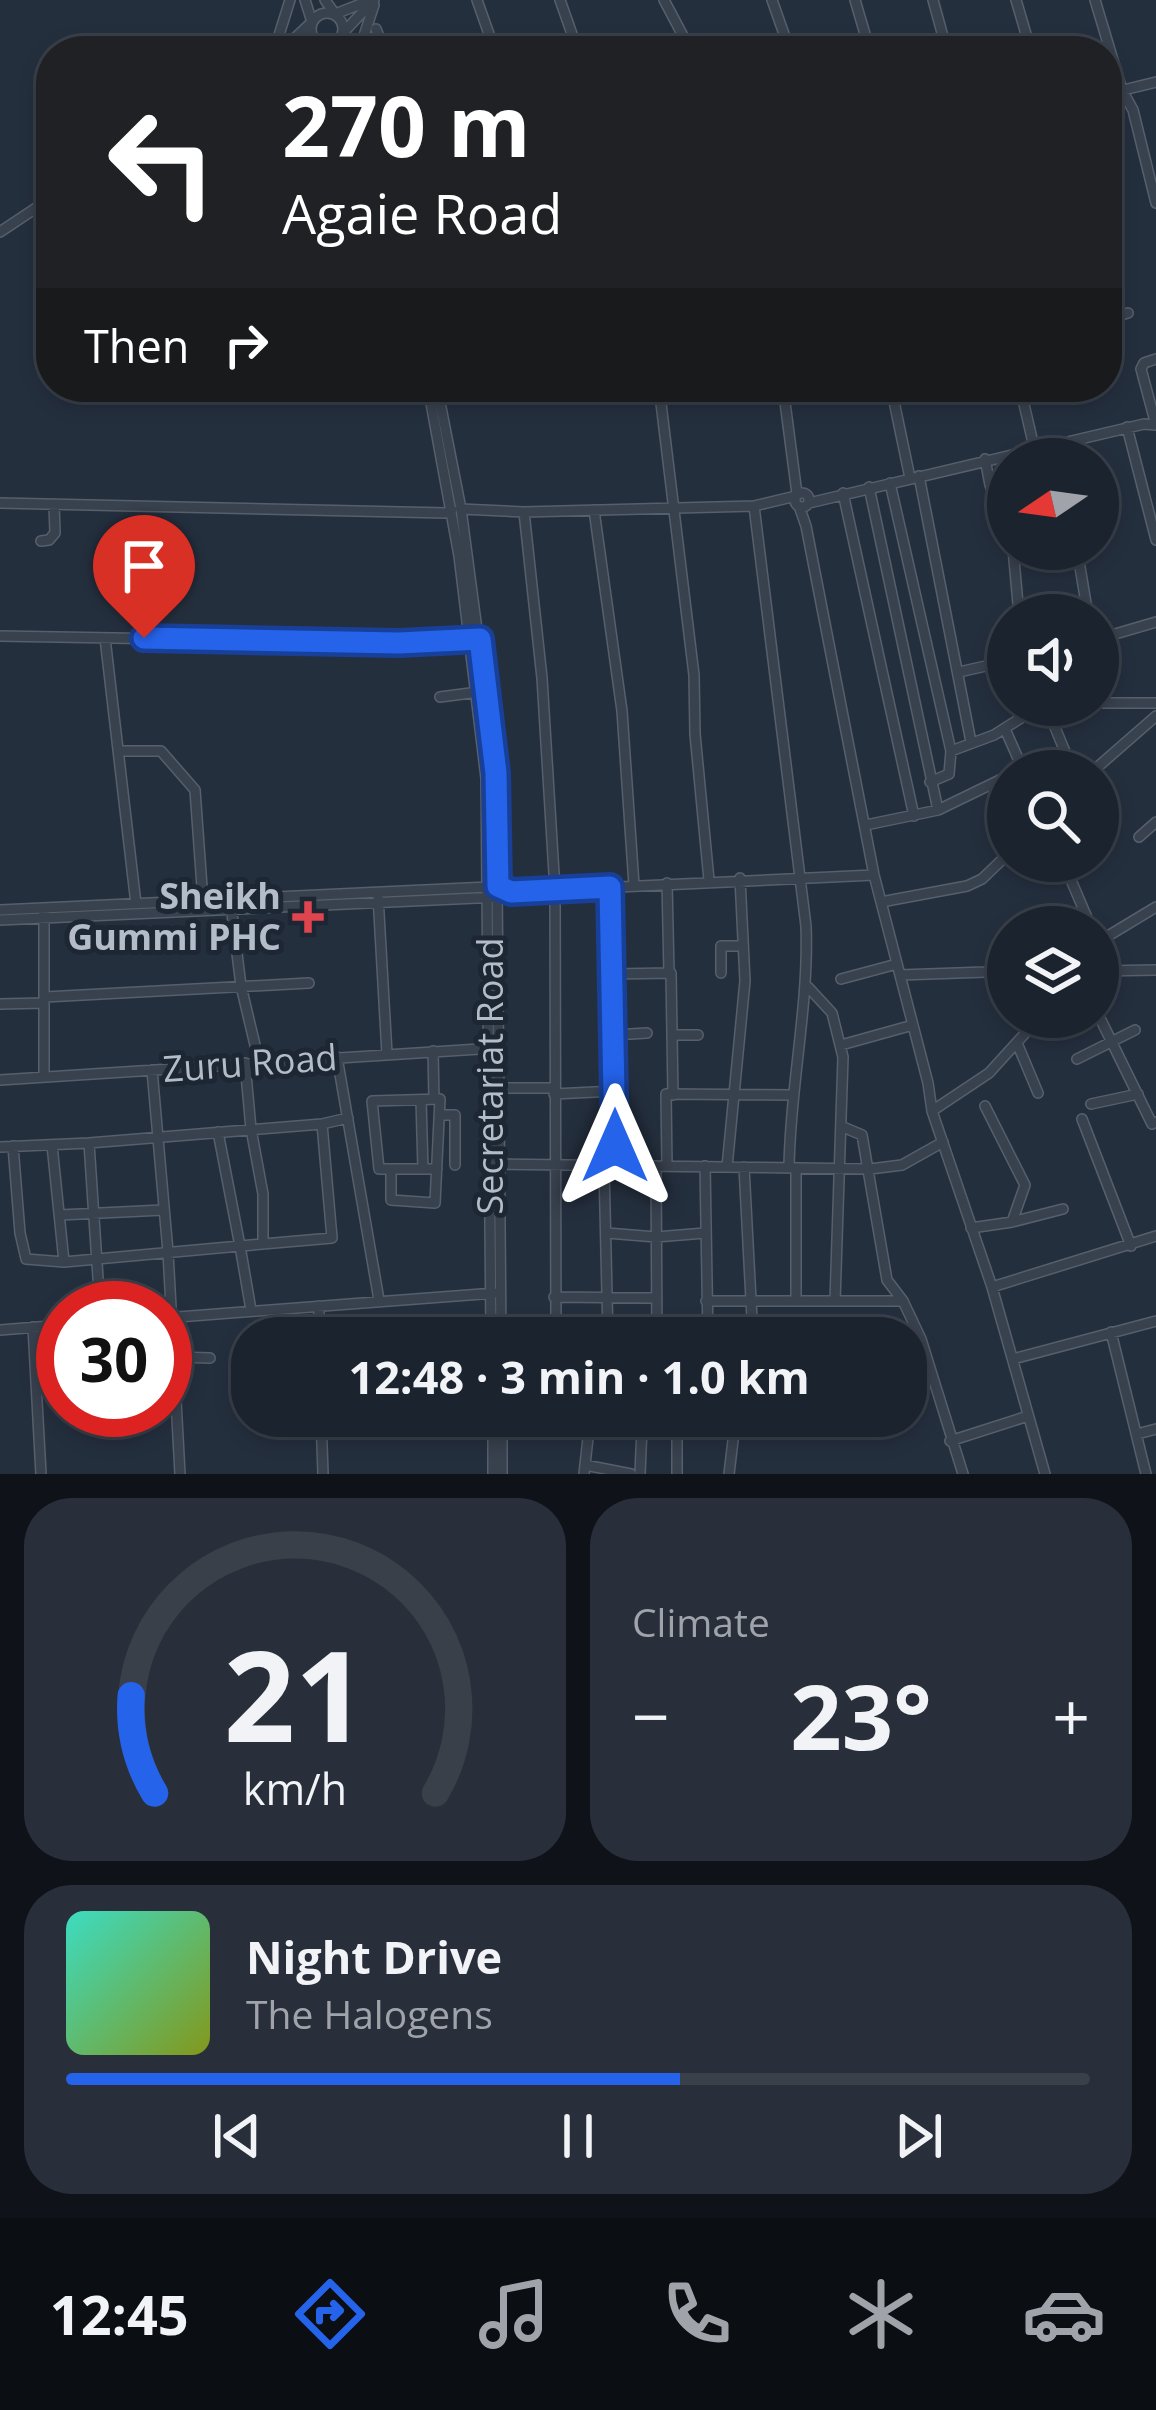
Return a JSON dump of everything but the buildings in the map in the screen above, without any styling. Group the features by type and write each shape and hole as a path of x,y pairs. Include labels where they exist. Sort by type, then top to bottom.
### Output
{"street":[{"path":"281,36 290,0"},
{"path":"305,0 314,36"},
{"path":"325,0 342,23 342,34"},
{"path":"295,36 320,15 373,0"},
{"path":"342,34 373,0"},
{"path":"363,36 373,0"},
{"path":"477,0 490,36"},
{"path":"560,0 573,36"},
{"path":"664,0 683,36"},
{"path":"772,0 785,36"},
{"path":"855,0 866,36"},
{"path":"933,0 943,36"},
{"path":"1016,0 1027,36"},
{"path":"1095,0 1106,36"},
{"path":"376,29 379,36"},
{"path":"1156,82 1122,91 1151,166 1156,203"},
{"path":"0,232 36,208"},
{"path":"1122,315 1129,313"},
{"path":"1076,438 1156,425 1141,369 1156,359"},
{"name":"Secretariat Road","path":"432,402 457,510"},
{"name":"Secretariat Road","path":"439,402 496,773 499,1317"},
{"path":"661,402 694,675 709,880"},
{"path":"785,402 874,874 932,1112 992,1287 1045,1474"},
{"path":"895,402 971,742"},
{"path":"1023,402 1032,438"},
{"path":"1127,427 1156,539"},
{"path":"0,503 446,513 754,506 843,493 985,459 987,469"},
{"path":"890,482 951,752 949,774 930,782"},
{"path":"869,487 938,810"},
{"path":"843,493 914,816"},
{"path":"41,542 55,533 54,504"},
{"path":"754,506 802,875 808,987 800,1013 793,1095 796,1300"},
{"path":"594,511 622,711 634,885"},
{"path":"524,512 542,678 555,890 555,1317"},
{"path":"1119,633 1156,622"},
{"path":"0,636 476,640"},
{"path":"105,638 136,904"},
{"name":"Secretariat Road","path":"476,640 493,892"},
{"path":"880,671 905,666"},
{"path":"958,672 987,666"},
{"path":"440,697 478,692"},
{"path":"1119,703 1156,703"},
{"path":"1117,750 1156,716"},
{"path":"951,752 1010,726"},
{"path":"1005,729 1014,750"},
{"path":"118,752 160,751 195,790 203,901"},
{"path":"866,825 938,810 987,788"},
{"path":"1139,837 1156,822"},
{"path":"0,910 44,913 231,906 874,874"},
{"path":"881,902 967,886 987,874"},
{"path":"728,1167 745,981 740,878"},
{"path":"667,883 673,1095"},
{"path":"608,1317 609,1166 615,1091 610,887"},
{"path":"378,896 387,1054"},
{"path":"0,920 136,904 203,901 231,906"},
{"path":"231,906 241,986 259,1061"},
{"path":"1119,930 1156,908"},
{"path":"44,913 44,1077"},
{"path":"721,974 721,946 742,946"},
{"path":"841,979 899,969 987,972"},
{"path":"1119,971 1156,970"},
{"path":"614,974 669,973"},
{"path":"0,1004 309,983"},
{"path":"808,987 832,1013 841,1045 843,1127 835,1300"},
{"path":"841,1045 913,1025"},
{"path":"1077,1059 1135,1030"},
{"path":"614,1035 647,1034"},
{"path":"672,1035 698,1035"},
{"path":"932,1112 989,1073 1021,1038"},
{"path":"1108,1038 1152,1124 1156,1122"},
{"path":"1017,1043 1038,1093"},
{"name":"Secretariat Road","path":"495,1048 500,1088 495,1164"},
{"name":"Zuru Road","path":"0,1080 495,1048"},
{"path":"433,1051 434,1099"},
{"path":"337,1057 379,1300"},
{"path":"245,1063 263,1194 262,1244"},
{"path":"152,1070 168,1281"},
{"path":"500,1088 615,1091"},
{"path":"656,1317 666,1094 793,1095"},
{"path":"1091,1104 1138,1094"},
{"path":"391,1169 391,1200 435,1203 437,1169 440,1099 371,1101 379,1169 391,1169 437,1169"},
{"path":"422,1100 423,1169"},
{"path":"986,1106 1024,1185 1012,1222"},
{"path":"439,1115 455,1115 455,1166"},
{"path":"0,1147 158,1138 348,1118"},
{"path":"1082,1119 1130,1246"},
{"path":"13,1146 24,1256 31,1261 64,1262 332,1238 322,1124"},
{"path":"843,1127 862,1135 886,1280 910,1317"},
{"path":"218,1132 251,1310"},
{"path":"495,1164 870,1169 902,1165 943,1142"},
{"path":"89,1143 97,1281"},
{"path":"52,1145 64,1262"},
{"path":"705,1166 707,1317"},
{"path":"744,1167 751,1317"},
{"path":"971,1228 1063,1208"},
{"path":"60,1215 163,1210"},
{"path":"607,1233 705,1234"},
{"path":"992,1287 1156,1236"},
{"path":"192,1316 496,1293"},
{"name":"Secretariat Road","path":"493,1317 496,1293"},
{"path":"554,1297 655,1298"},
{"path":"706,1301 903,1301"},
{"path":"319,1306 319,1317"},
{"path":"1012,1359 1156,1321"},
{"path":"33,1328 41,1474"},
{"path":"0,1330 36,1328"},
{"path":"1111,1332 1146,1474"},
{"path":"192,1357 210,1358"},
{"path":"927,1361 963,1474"},
{"path":"950,1441 1028,1416"},
{"path":"1138,1434 1156,1429"},
{"path":"178,1437 180,1474"},
{"path":"322,1437 323,1474"},
{"path":"498,1474 499,1437"},
{"path":"588,1437 585,1469 635,1474 641,1437"},
{"path":"677,1437 677,1474"},
{"path":"729,1474 733,1437"}],"place":[{"name":"Sheikh Gummi PHC","path":"308,917"}],"route":[{"path":"144,638 399,643 480,639 496,773 498,886 511,892 610,887 615,1146"}]}
